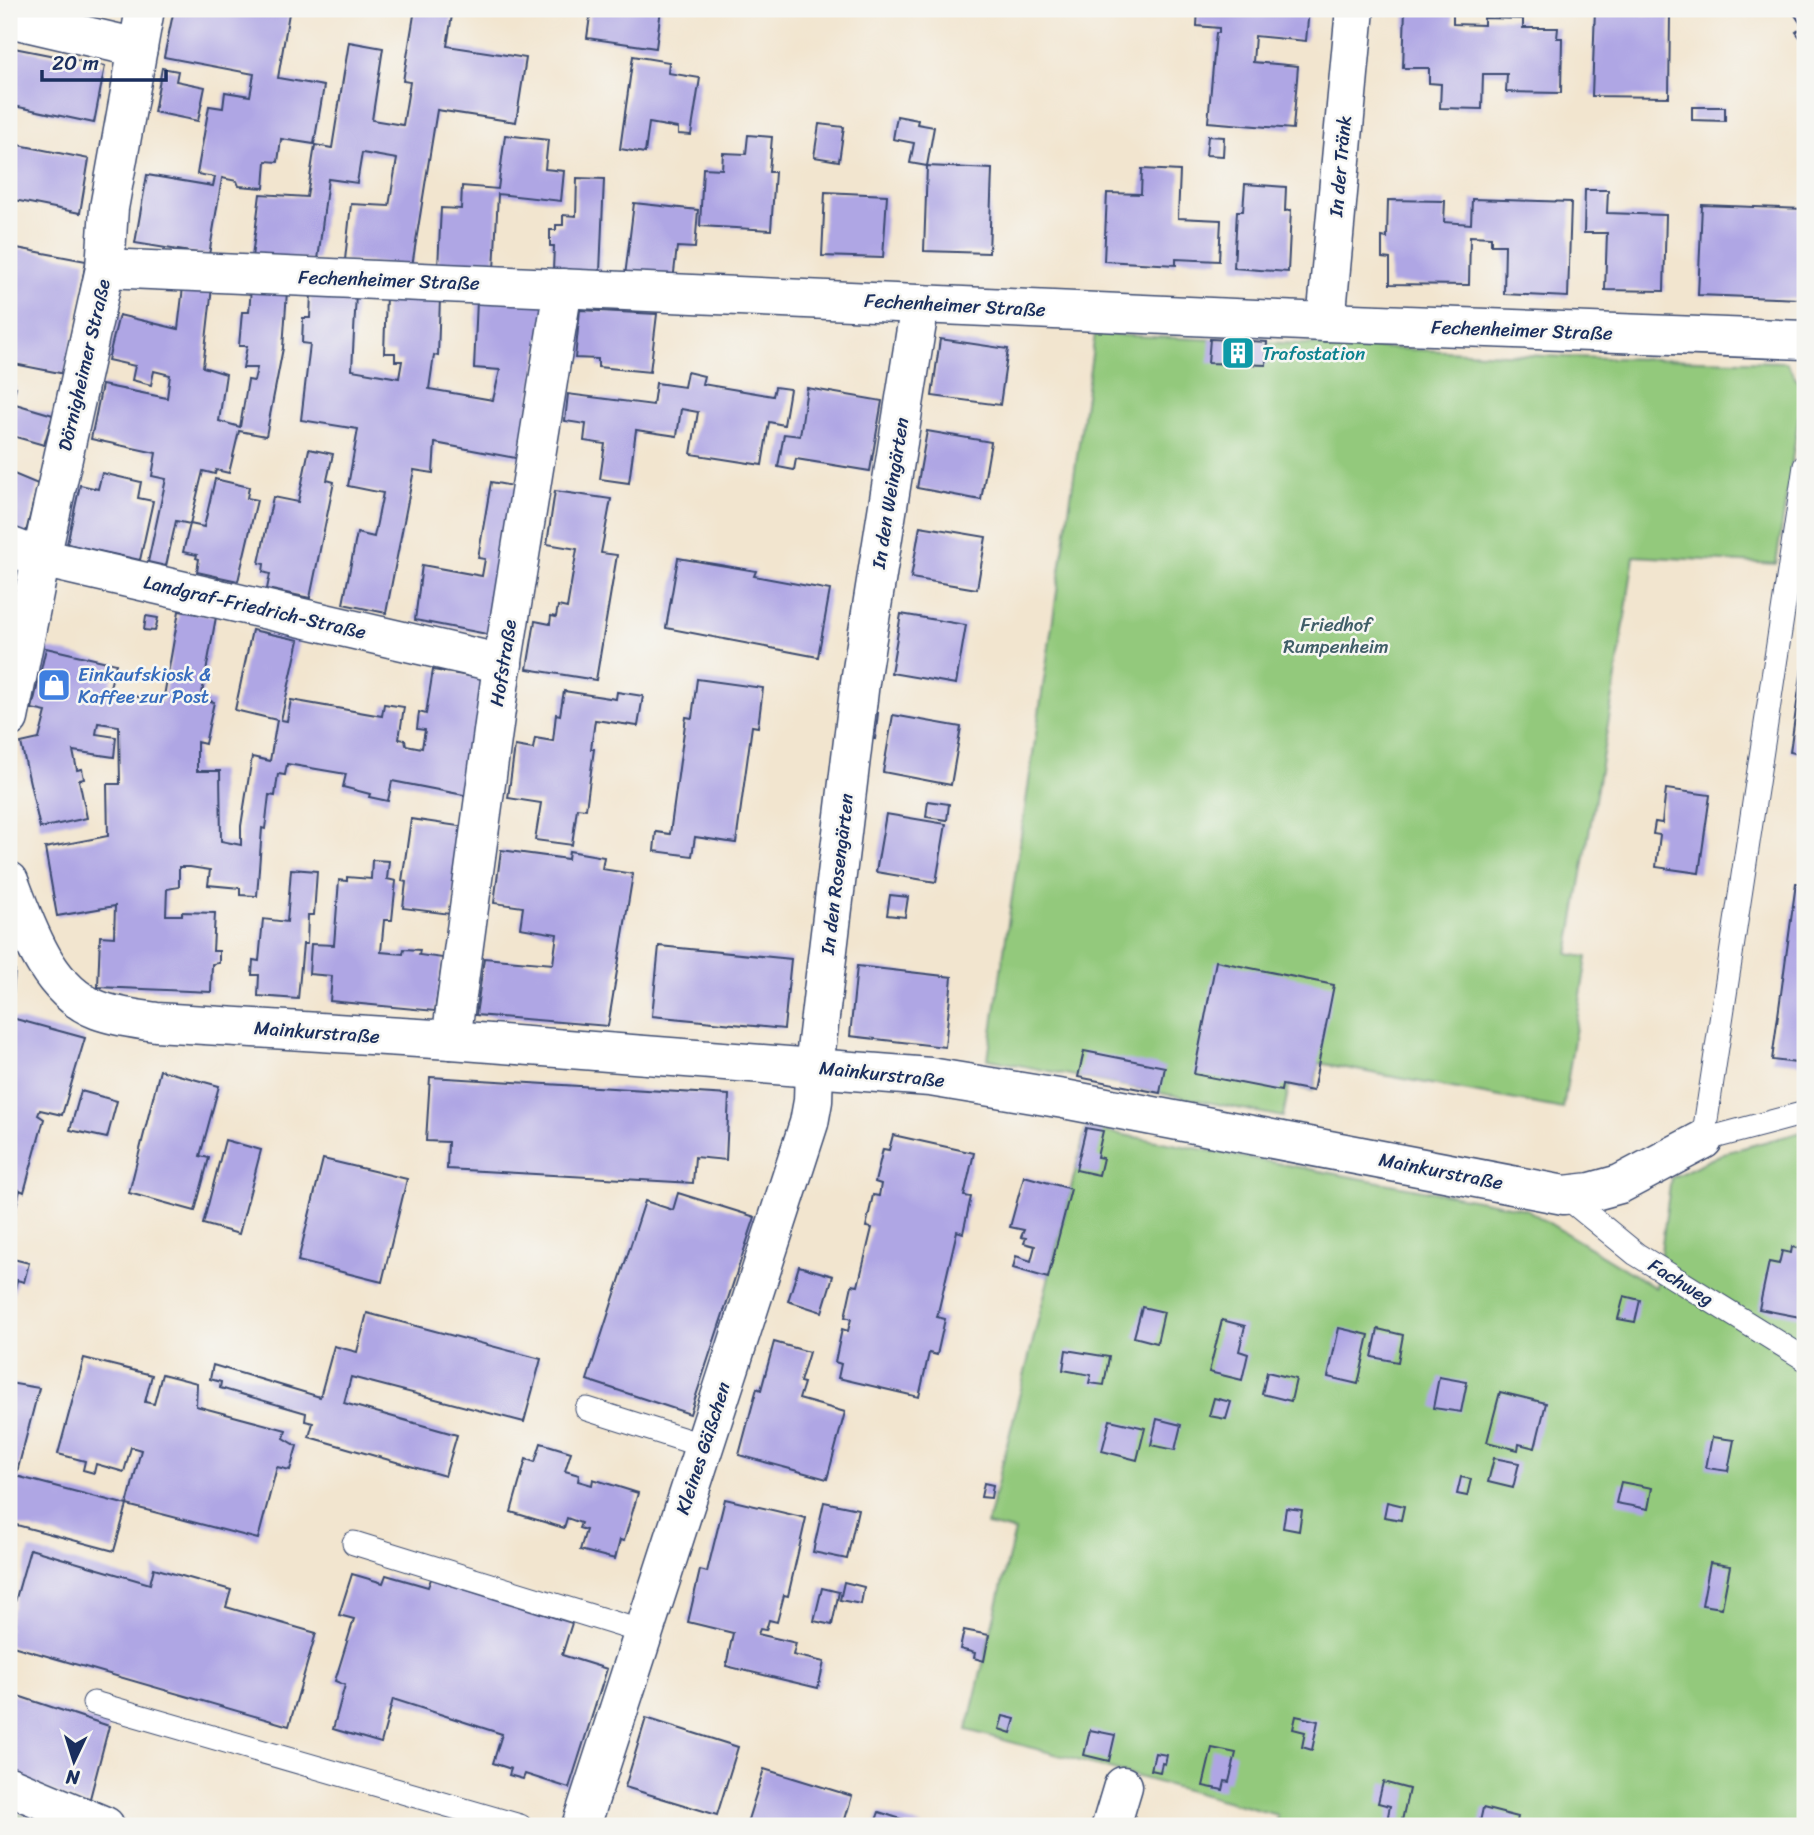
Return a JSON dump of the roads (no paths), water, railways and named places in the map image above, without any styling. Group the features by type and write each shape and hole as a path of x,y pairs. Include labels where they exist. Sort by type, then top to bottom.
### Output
{"street":[{"name":"Dörnigheimer Straße","path":"9,718 25,552 105,268 109,208 145,9"},
{"name":"In der Tränk","path":"1326,323 1354,9"},
{"path":"9,18 138,48"},
{"name":"Fechenheimer Straße","path":"105,268 1326,323 1805,340"},
{"name":"Hofstraße","path":"450,1040 503,664 564,288"},
{"name":"In den Weingärten","path":"860,682 920,304"},
{"name":"Landgraf-Friedrich-Straße","path":"25,552 503,664"},
{"name":"In den Rosengärten","path":"814,1067 860,682"},
{"name":"Mainkurstraße","path":"9,881 44,961 79,1001 97,1010 156,1022 450,1040 930,1077 1064,1099 1564,1195 1591,1192 1620,1184 1703,1140"},
{"name":"Kleines Gäßchen","path":"590,1823 643,1632 809,1123 814,1067"},
{"path":"9,1786 105,1826"},
{"path":"1111,1826 1123,1786"}],"lane":[{"path":"1703,1140 1805,466"},
{"name":"Mainkurstraße","path":"1703,1140 1805,1113"},
{"name":"Fachweg","path":"1564,1195 1636,1254 1805,1359"},
{"path":"587,1409 704,1446"},
{"path":"354,1543 643,1632"},
{"path":"94,1703 520,1826"}],"place":[{"name":"Trafostation","path":"1238,353"},
{"name":"Einkaufskiosk & Kaffee zur Post","path":"54,685"}],"park label":[{"name":"Friedhof Rumpenheim","path":"1336,635"}]}
